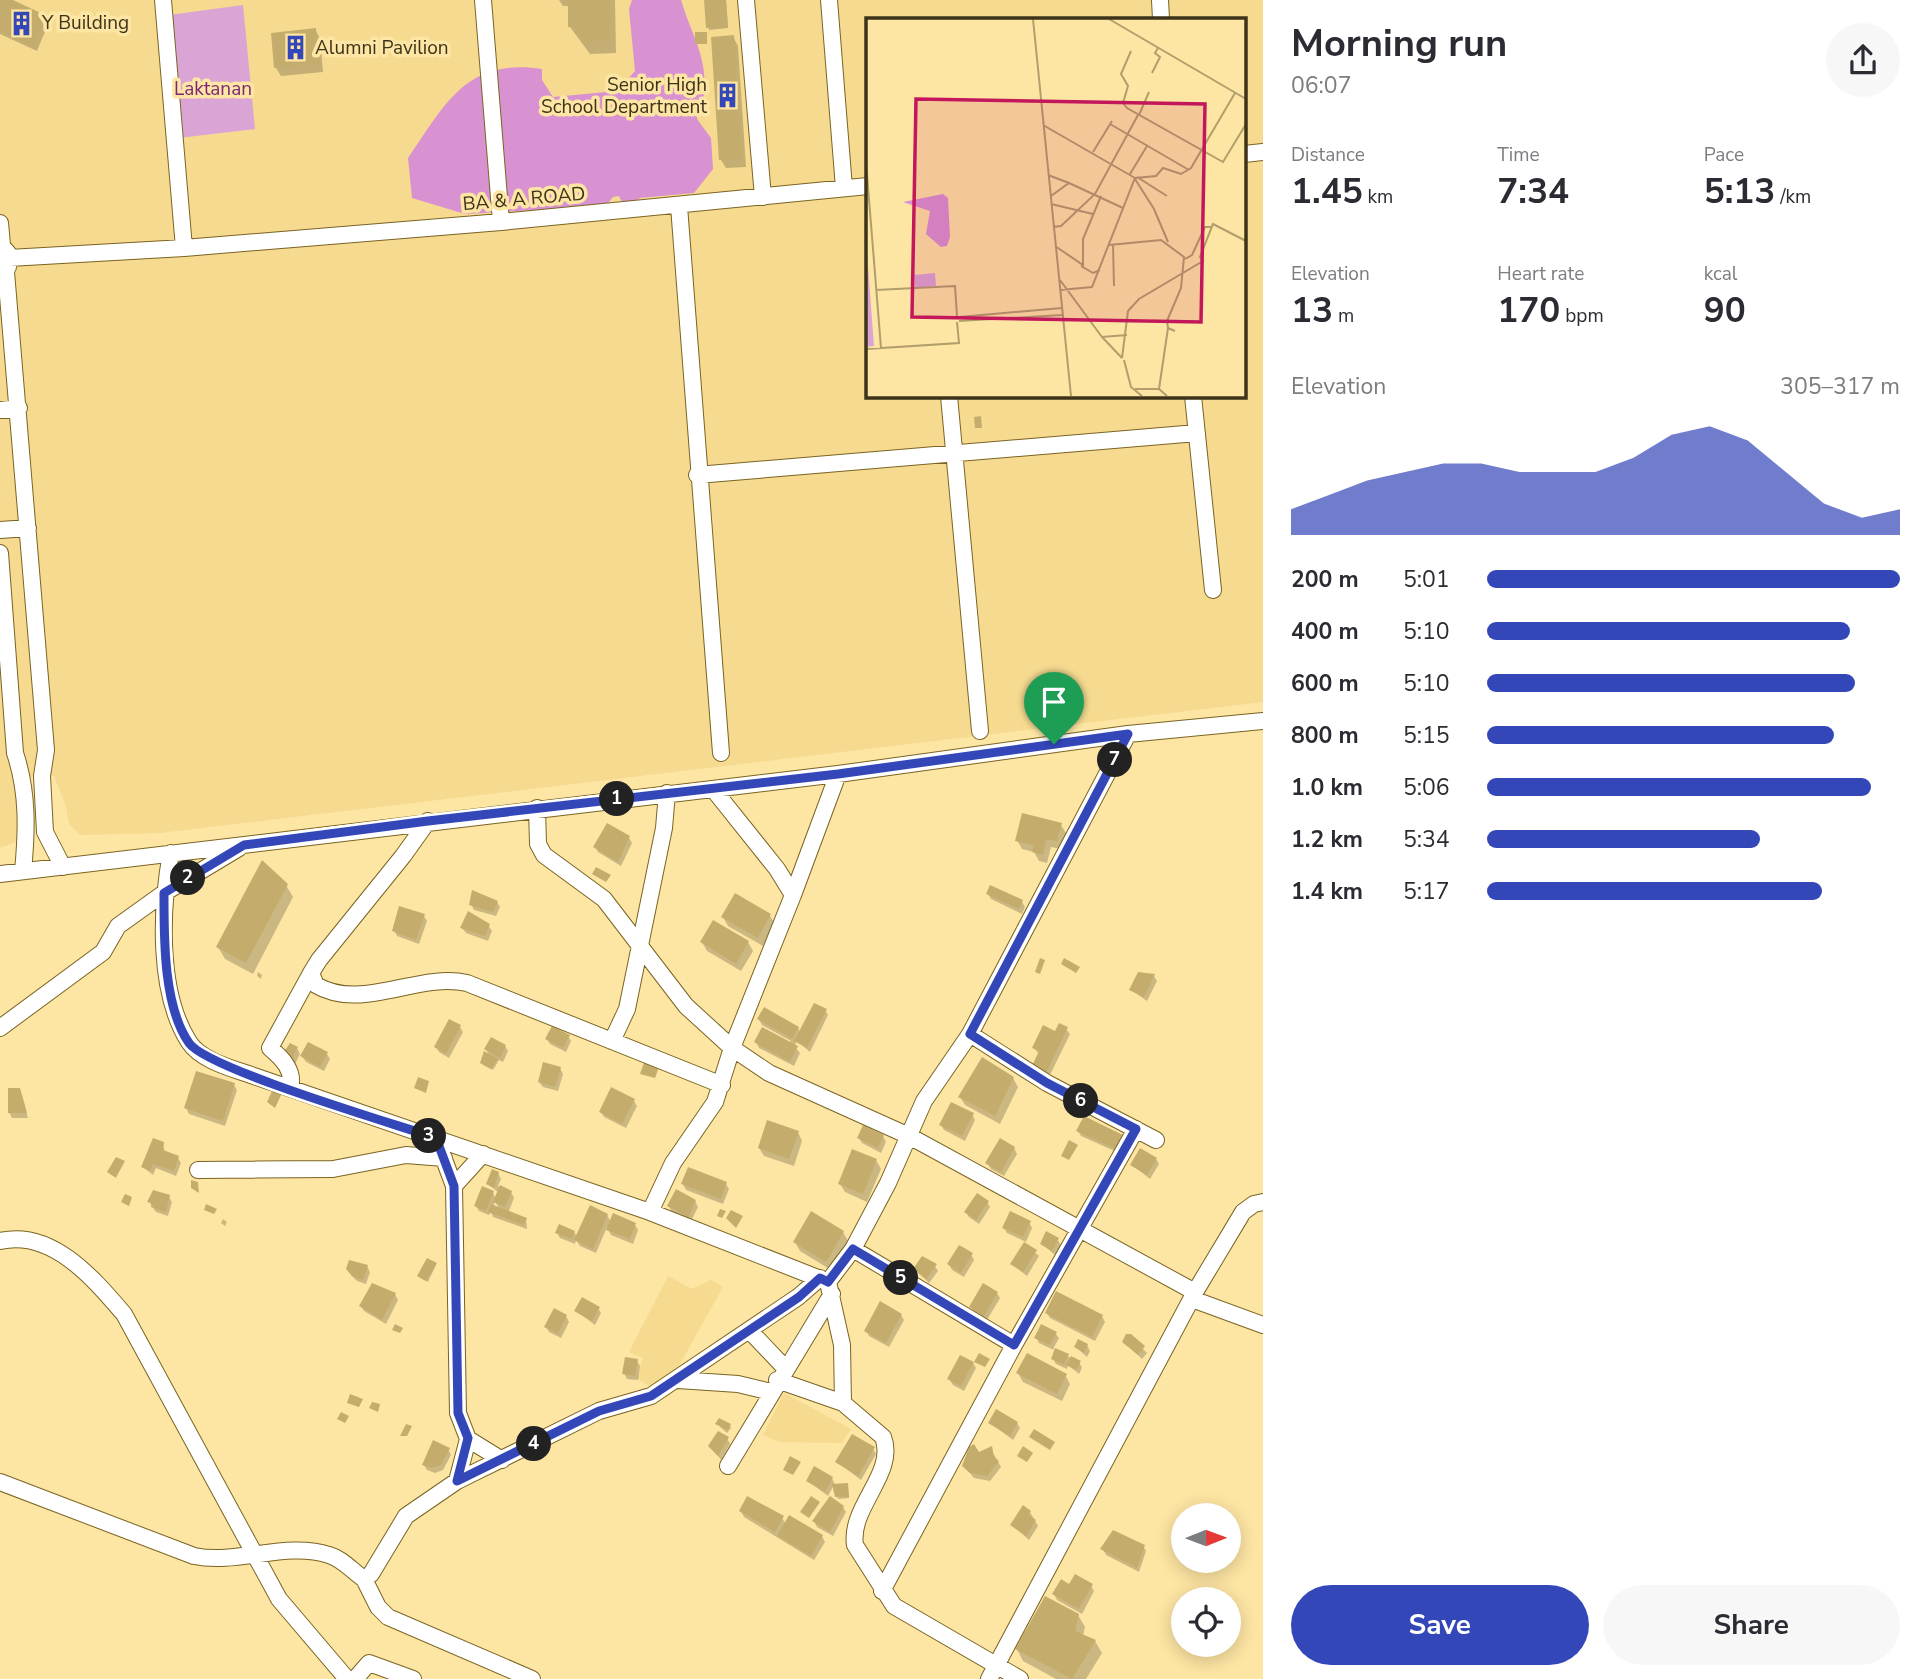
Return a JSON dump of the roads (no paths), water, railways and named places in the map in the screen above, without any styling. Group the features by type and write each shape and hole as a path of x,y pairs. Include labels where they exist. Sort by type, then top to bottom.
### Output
{"street":[{"path":"163,0 184,248"},
{"path":"483,0 501,222"},
{"path":"746,0 763,197"},
{"path":"829,0 844,188"},
{"path":"1160,0 1161,18"},
{"name":"BA & A ROAD","path":"4,259 184,248 501,222 866,186"},
{"path":"679,206 721,752"},
{"path":"0,223 19,408 46,750 45,832 63,867"},
{"path":"949,397 980,731"},
{"path":"1193,397 1213,590"},
{"path":"0,410 19,408"},
{"path":"698,475 1197,433"},
{"path":"0,530 28,528"},
{"path":"0,553 15,753 23,778 27,833 23,871"},
{"path":"8,662 39,659"},
{"path":"0,874 838,774 1128,734 1263,721"},
{"path":"728,1466 778,1380 827,1285 853,1249 888,1183 924,1101 970,1034 1128,734"},
{"path":"15,753 46,750"},
{"path":"650,1212 667,1173 708,1115 722,1085 732,1048 838,774"},
{"path":"713,789 777,869 793,895"},
{"path":"612,1041 627,1009 664,828 667,793"},
{"path":"24,801 44,800"},
{"path":"537,808 538,844 544,855 604,899 640,943 685,1006 732,1048 769,1073 909,1136 1194,1295 1263,1325"},
{"path":"290,1088 289,1070 284,1059 270,1048 312,973 428,821"},
{"path":"27,833 45,832"},
{"path":"0,1028 103,952 118,926 164,893 244,845"},
{"path":"171,853 164,893 164,964 177,1014 189,1044 221,1065 650,1212 827,1285"},
{"path":"312,973 316,985 335,994 355,994 435,980 458,981 722,1085"},
{"path":"970,1034 1047,1083 1156,1140"},
{"path":"882,1591 1014,1345 1136,1129"},
{"path":"436,1138 454,1186 458,1413 468,1438 502,1460"},
{"path":"454,1186 483,1154"},
{"path":"198,1170 333,1169 406,1155 444,1158"},
{"path":"993,1673 1194,1295 1243,1212 1254,1204 1263,1202"},
{"path":"0,1241 22,1237 41,1241 98,1284 124,1314 279,1599 347,1679"},
{"path":"853,1249 1014,1345"},
{"path":"365,1578 375,1568 406,1516 457,1481 599,1411 651,1396 799,1297 827,1285"},
{"path":"827,1285 842,1345 843,1403"},
{"path":"748,1330 778,1380"},
{"path":"678,1380 738,1384 778,1380 843,1403 883,1437 886,1444 885,1460 870,1491 854,1538 882,1591 894,1606 993,1673 1020,1679"},
{"path":"457,1481 468,1438"},
{"path":"0,1482 194,1556 214,1559 255,1554 327,1554 341,1560 365,1578 378,1607 388,1617 532,1679"},
{"path":"355,1679 369,1663 413,1679"}],"place":[{"name":"Y Building","path":"22,23"},
{"name":"Alumni Pavilion","path":"295,48"},
{"name":"Senior High School Department","path":"727,96"}],"park label":[{"name":"Laktanan","path":"213,89"}]}
